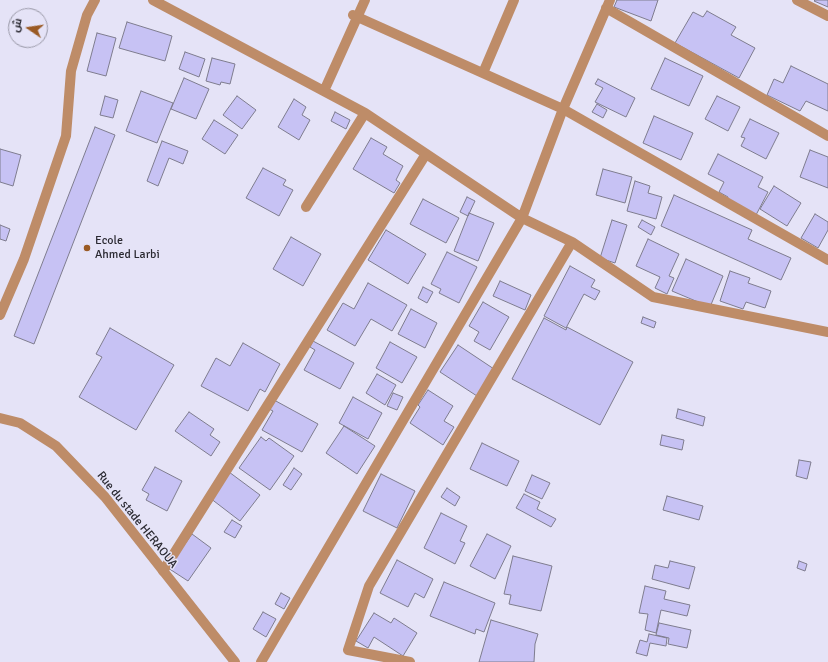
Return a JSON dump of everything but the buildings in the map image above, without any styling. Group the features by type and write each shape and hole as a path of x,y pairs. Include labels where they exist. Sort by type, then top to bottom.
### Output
{"street":[{"path":"0,316 3,303 24,259 66,136 70,71 87,15 95,0"},
{"path":"153,0 366,113 522,218 572,242 652,297 828,332"},
{"path":"324,91 355,16 365,0"},
{"path":"483,73 514,0"},
{"path":"797,0 828,16"},
{"path":"261,662 522,218 563,109 608,4 828,136"},
{"path":"355,16 563,109 828,260"},
{"path":"306,207 366,113"},
{"path":"163,571 426,154"},
{"path":"410,662 348,650 369,586 572,242"},
{"name":"Rue du stade HERAOUA","path":"0,418 20,423 56,446 105,497 235,662"}],"place":[{"name":"Ecole Ahmed Larbi","path":"87,248"}]}
